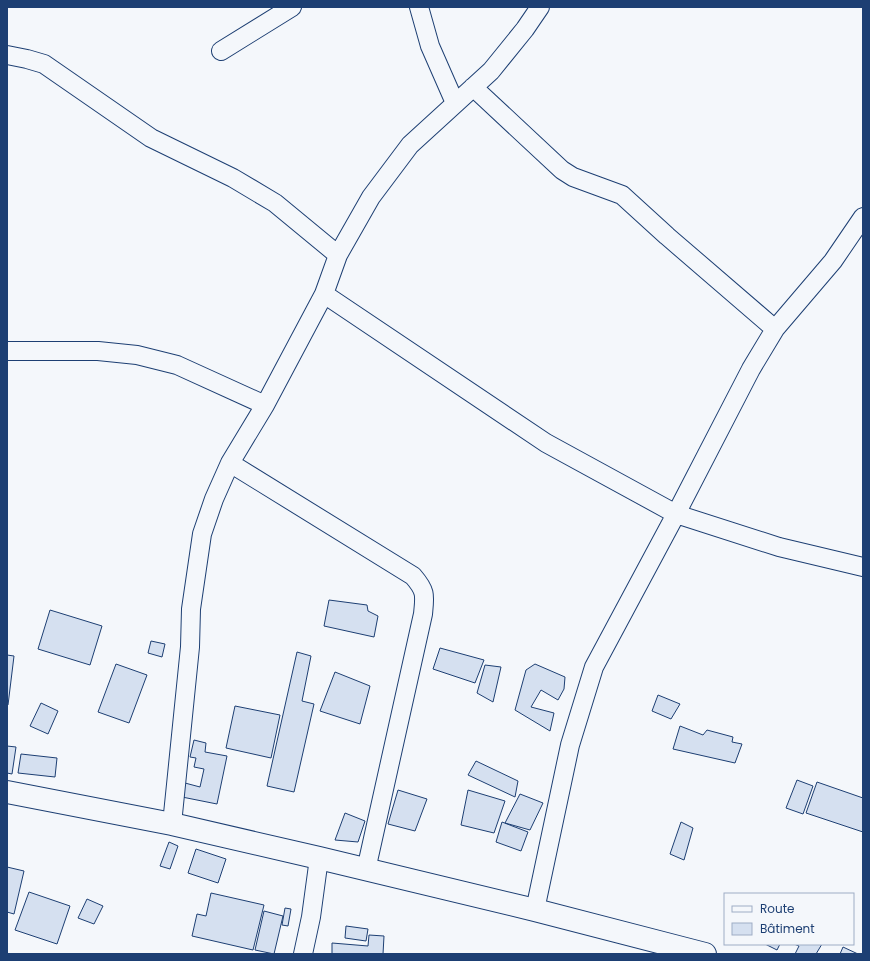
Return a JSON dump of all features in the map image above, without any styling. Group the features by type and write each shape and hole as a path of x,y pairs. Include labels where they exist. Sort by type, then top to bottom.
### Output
{"street":[{"path":"221,51 292,7"},
{"path":"419,7 430,46 455,103"},
{"path":"172,824 190,647 192,608 202,534 214,499 230,462 265,405 324,294 338,255 371,197 410,145 491,71 526,29 540,7"},
{"path":"7,55 27,58 44,64 151,138 233,178 274,203 338,255"},
{"path":"473,87 562,170 573,177 622,195 775,329"},
{"path":"535,910 570,745 594,667 676,514 751,369 775,329 834,261 861,226"},
{"path":"324,294 546,444 676,514 779,547 863,567"},
{"path":"7,350 98,351 137,355 177,365 265,405"},
{"path":"230,462 413,576 422,587 425,598 423,614 366,870"},
{"path":"7,792 172,824 319,858 535,910 705,954"},
{"path":"303,954 312,917 319,858"}],"building":[{"path":"329,600 367,605 368,611 378,616 374,637 324,626"},
{"path":"50,610 102,626 90,665 38,649"},
{"path":"151,641 165,644 162,657 148,653"},
{"path":"440,648 484,660 475,683 433,669"},
{"path":"297,652 311,656 302,701 314,704 294,792 267,786"},
{"path":"7,655 14,656 8,705 7,704"},
{"path":"116,664 147,675 129,723 98,712"},
{"path":"535,664 565,677 564,689 558,700 541,690 531,707 554,713 550,731 515,710 526,670"},
{"path":"485,665 501,667 493,702 477,693"},
{"path":"335,672 370,686 360,724 320,711"},
{"path":"658,695 680,704 671,719 652,711"},
{"path":"41,703 58,711 48,734 30,726"},
{"path":"235,706 280,715 271,758 226,748"},
{"path":"680,726 703,735 707,730 733,737 732,742 742,744 735,763 673,749"},
{"path":"194,740 206,743 205,752 227,756 217,804 182,797 185,783 200,787 204,769 194,767 196,758 190,757"},
{"path":"7,746 16,747 12,774 7,773"},
{"path":"21,754 57,758 55,777 18,773"},
{"path":"476,761 518,781 515,797 468,775"},
{"path":"797,780 813,786 803,814 786,808"},
{"path":"817,782 863,798 863,832 806,813"},
{"path":"398,790 427,799 415,831 388,824"},
{"path":"468,790 505,801 494,833 461,825"},
{"path":"520,794 543,803 530,830 505,823"},
{"path":"345,813 365,821 358,842 335,840"},
{"path":"502,822 528,832 521,851 496,842"},
{"path":"681,822 693,828 684,860 670,854"},
{"path":"169,842 178,846 170,869 160,866"},
{"path":"196,849 226,859 218,883 188,873"},
{"path":"7,867 24,871 14,914 7,912"},
{"path":"29,892 70,906 57,944 15,930"},
{"path":"211,893 264,905 253,950 192,936 197,914 206,916"},
{"path":"87,899 103,906 94,924 78,918"},
{"path":"285,908 291,909 288,926 282,925"},
{"path":"264,911 283,916 274,954 255,950"},
{"path":"346,926 368,929 366,941 345,938"},
{"path":"369,935 384,936 383,954 332,954 332,943 368,946"},
{"path":"767,945 780,945 777,950"},
{"path":"796,945 821,945 816,954 795,954 799,946"},
{"path":"843,947 858,954 840,954"}]}
